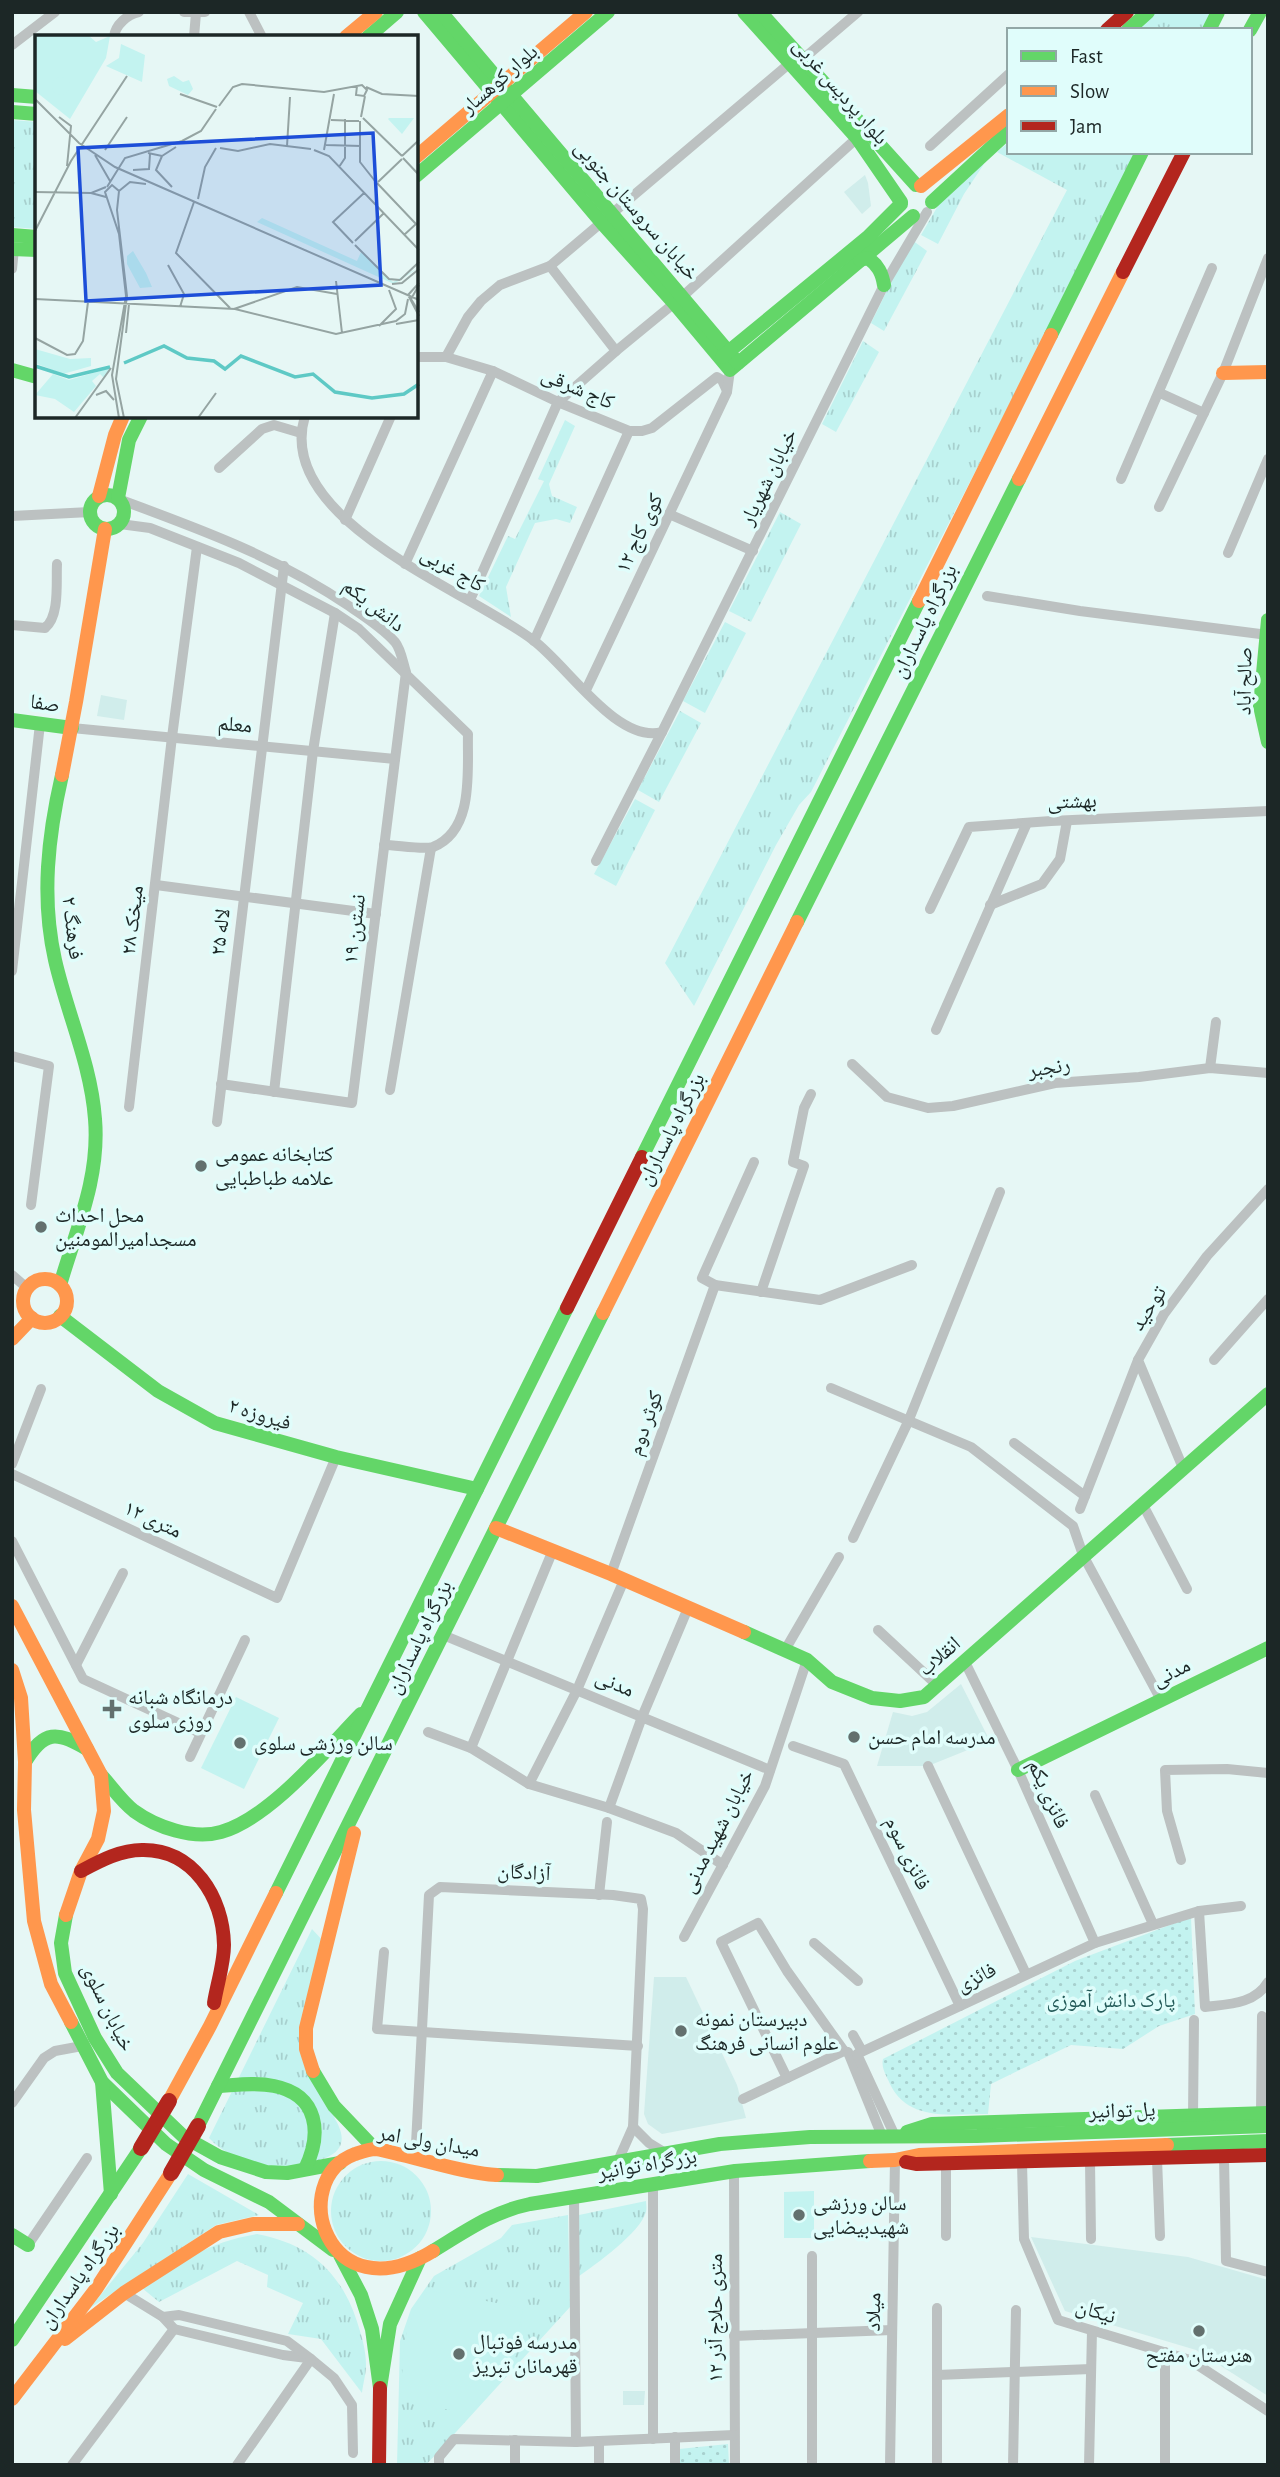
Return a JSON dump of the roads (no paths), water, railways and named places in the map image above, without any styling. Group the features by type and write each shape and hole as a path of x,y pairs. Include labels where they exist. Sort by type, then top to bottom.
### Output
{"main road":[{"path":"348,35 376,12"},
{"path":"370,35 397,12"},
{"path":"424,12 502,94"},
{"path":"441,12 502,94"},
{"name":"بلوار کوهسار","path":"418,174 586,12"},
{"name":"بلوار کوهسار","path":"418,156 608,12"},
{"name":"بلوار پردیس غربی","path":"744,12 797,61 919,186"},
{"name":"بلوار پردیس غربی","path":"760,12 858,138 901,203"},
{"path":"1109,28 1127,12"},
{"path":"1130,28 1149,12"},
{"path":"1210,28 1219,12"},
{"path":"1251,28 1260,12"},
{"name":"خیابان سروستان جنوبی","path":"502,94 730,360"},
{"path":"12,95 35,97"},
{"path":"12,112 35,114"},
{"path":"924,210 905,212 901,197 907,188 919,186 1007,117"},
{"path":"730,360 924,210 1007,133"},
{"name":"بزرگراه پاسداران","path":"12,2340 141,2148 210,2026 1141,154"},
{"name":"بزرگراه پاسداران","path":"12,2399 53,2349 136,2232 198,2126 995,524 1183,154"},
{"path":"919,186 929,193 924,210"},
{"path":"730,360 868,237 901,203"},
{"path":"13,244 35,238"},
{"path":"13,244 35,250"},
{"path":"860,260 868,258 877,264 882,271 884,285"},
{"path":"12,370 35,376"},
{"path":"1223,373 1268,372"},
{"path":"99,496 109,494 119,499 125,510 113,526 93,521 90,512 99,496 120,418"},
{"path":"119,499 129,440 140,418"},
{"name":"فرهنگ ۲","path":"60,1285 70,1246 83,1217 94,1179 97,1140 93,1098 57,971 48,920 47,869 53,820 113,526"},
{"name":"صالح آباد","path":"1267,630 1260,706 1268,742"},
{"name":"صفا","path":"12,720 72,728"},
{"path":"40,1279 60,1285 67,1296 67,1303 60,1316 51,1322 32,1318 24,1307 27,1288 40,1279"},
{"name":"فیروزه ٢","path":"60,1316 158,1391 215,1423 336,1457 477,1489"},
{"path":"12,1339 32,1318"},
{"name":"انقلاب","path":"496,1528 618,1577 785,1650 807,1660 832,1682 872,1698 900,1701 924,1697 1268,1394"},
{"name":"خیابان سلوی","path":"12,1606 101,1775 104,1811 98,1839 67,1906 61,1943 65,1973 95,2038 117,2073 184,2137 220,2157 266,2172 287,2173 340,2163"},
{"name":"مدنی","path":"1018,1770 1268,1648"},
{"name":"خیابان سلوی","path":"12,1670 21,1698 25,1762 24,1810 34,1921 51,1984 102,2082 166,2144 204,2170 269,2202 337,2253"},
{"path":"101,1775 134,1811 162,1826 192,1833 219,1833 241,1824 265,1807 370,1706"},
{"path":"25,1762 34,1745 45,1737 66,1738 88,1750"},
{"path":"363,1797 306,2028 306,2053 315,2078 335,2109 375,2148"},
{"path":"81,1871 111,1856 143,1850 170,1854 191,1865 209,1886 220,1914 224,1945 210,2026"},
{"path":"102,2082 111,2194"},
{"path":"218,2086 259,2084 280,2087 301,2102 311,2112 317,2126 315,2151 305,2169"},
{"name":"بزرگراه توانیر","path":"889,2136 932,2124 1192,2116 1266,2117"},
{"name":"پل توانیر","path":"977,2144 1266,2117"},
{"name":"بزرگراه توانیر","path":"492,2175 537,2176 733,2143 810,2137 889,2136 977,2144"},
{"name":"پل توانیر","path":"977,2144 1268,2141"},
{"name":"بزرگراه توانیر","path":"420,2258 495,2214 538,2204 734,2171 895,2160 977,2144"},
{"name":"میدان ولى امر","path":"340,2163 356,2153 375,2148 492,2175"},
{"name":"بزرگراه توانیر","path":"895,2160 916,2165 1268,2155"},
{"path":"340,2163 326,2182 320,2207 322,2228 361,2295 372,2329 380,2388"},
{"path":"537,2176 545,2193 538,2204"},
{"path":"53,2349 124,2293 219,2232 253,2224 298,2224"},
{"path":"12,2235 28,2245"},
{"path":"337,2253 356,2265 379,2270 400,2267 420,2258"},
{"path":"379,2465 380,2388 390,2324 398,2300 420,2258"}],"street":[{"path":"12,45 55,12"},
{"path":"114,35 130,14 139,12"},
{"path":"184,12 200,13 194,35"},
{"path":"249,12 261,35"},
{"path":"446,357 468,317 481,301 500,285 550,266 858,12"},
{"path":"930,146 1007,76"},
{"path":"470,600 558,402 679,300 858,138"},
{"name":"خیابان شهریار","path":"596,861 924,210"},
{"path":"12,269 13,244"},
{"path":"1159,507 1223,373 1268,258"},
{"path":"550,266 616,351"},
{"path":"1121,480 1212,268"},
{"name":"کاج شرقی","path":"418,358 446,357 493,371 558,402 629,431 652,428 710,381"},
{"path":"710,381 730,360"},
{"name":"کوی کاج ۱۲","path":"586,691 727,391 730,360"},
{"path":"405,564 493,371"},
{"path":"710,381 717,377 722,380 727,391"},
{"path":"1160,393 1204,413"},
{"name":"کاج غربی","path":"305,418 301,433 312,480 334,511 389,555 470,600 534,640 612,716 630,729 645,734 662,732"},
{"path":"345,520 390,418"},
{"path":"219,468 262,429 274,425 301,433"},
{"path":"534,640 629,431"},
{"path":"1228,553 1268,459"},
{"name":"دانش یکم","path":"119,499 284,566 337,598 387,635 397,644 406,672"},
{"path":"12,516 90,512"},
{"path":"669,514 753,551"},
{"name":"دانش یکم","path":"113,526 150,528 282,584 359,629 406,672"},
{"name":"میخک ۲۸","path":"129,1107 197,547"},
{"path":"12,625 45,628 51,624 57,564"},
{"name":"لاله ۲۵","path":"216,1122 284,566"},
{"path":"987,596 1080,611 1267,630"},
{"path":"221,1084 274,1092 313,751 335,613"},
{"path":"384,845 432,848 453,833 466,802 468,734 406,672"},
{"name":"نسترن ۱۹","path":"274,1092 352,1103 406,672"},
{"path":"12,971 16,896 40,723"},
{"name":"معلم","path":"72,728 395,759"},
{"name":"بهشتی","path":"930,909 969,828 1268,811"},
{"path":"990,905 1042,884 1060,859 1067,821"},
{"path":"936,1030 1027,823"},
{"path":"390,1090 432,848"},
{"path":"156,885 376,914"},
{"path":"1210,1068 1216,1022"},
{"path":"12,1056 49,1066 31,1205"},
{"name":"رنجبر","path":"852,1064 887,1097 928,1108 953,1106 1055,1083 1139,1077 1210,1068 1268,1073"},
{"path":"761,1292 804,1167 793,1162 804,1108 811,1094"},
{"path":"754,1162 702,1278 715,1286 820,1300 912,1265"},
{"name":"توحید","path":"1183,1468 1138,1360 1164,1314 1207,1256 1268,1189"},
{"path":"853,1538 908,1422 1000,1192"},
{"path":"12,1275 27,1288"},
{"name":"کوثر دوم","path":"529,1784 577,1690 618,1577 715,1286"},
{"path":"1214,1360 1268,1299"},
{"path":"1080,1509 1138,1360"},
{"path":"831,1388 971,1447 1073,1526 1083,1555 1161,1700"},
{"path":"12,1464 41,1389"},
{"path":"1014,1443 1085,1496"},
{"name":"۱۲ متری","path":"12,1474 277,1598 336,1457"},
{"path":"1142,1503 1187,1589"},
{"path":"12,1541 83,1679 200,1733"},
{"path":"471,1748 553,1550"},
{"path":"785,1650 839,1557"},
{"path":"76,1665 123,1573"},
{"path":"609,1808 642,1717 688,1608"},
{"path":"878,1630 937,1685"},
{"name":"مدنی","path":"443,1634 770,1770"},
{"path":"190,1757 245,1640"},
{"name":"خیابان شهید مدنی","path":"684,1937 765,1786 807,1660"},
{"name":"فائزی یکم","path":"965,1662 1018,1770 1095,1943"},
{"path":"428,1732 471,1748 529,1784 609,1808 676,1833 723,1865"},
{"name":"فائزی سوم","path":"793,1746 844,1764 960,2006"},
{"path":"928,1766 1026,1974"},
{"path":"1181,1860 1167,1811 1165,1770 1227,1769 1268,1773"},
{"path":"1095,1795 1153,1924"},
{"path":"599,1895 607,1822"},
{"name":"آزادگان","path":"416,2144 429,1895 440,1887 599,1895 641,1899 643,1909 633,2127 618,2162"},
{"name":"فائزی","path":"743,2099 960,2006 1095,1943 1199,1911 1241,1906"},
{"path":"1199,1911 1205,2007 1245,2001 1262,1991 1268,1982"},
{"path":"787,2078 721,1942 758,1923 787,1971 853,2052 889,2136"},
{"path":"814,1943 858,1982"},
{"path":"384,1952 377,2029 638,2046"},
{"path":"1262,2016 1266,2117"},
{"path":"1192,2116 1194,2020"},
{"path":"853,2035 853,2052"},
{"path":"12,2103 44,2058 55,2051 82,2046"},
{"path":"633,2127 649,2143 667,2153"},
{"path":"1224,2157 1226,2261 1268,2272"},
{"path":"28,2245 87,2158"},
{"path":"1157,2159 1160,2236"},
{"name":"میلاد","path":"891,2465 895,2160"},
{"path":"1090,2161 1091,2239"},
{"name":"نیکان","path":"1022,2163 1024,2239 1058,2320 1190,2360 1268,2411"},
{"path":"946,2164 946,2236"},
{"name":"۱۲ متری حلاج آذر","path":"734,2171 735,2465"},
{"path":"653,2184 653,2439"},
{"path":"574,2198 576,2442"},
{"path":"811,2256 812,2465"},
{"path":"124,2293 163,2317 174,2329 311,2359"},
{"path":"937,2308 937,2465"},
{"path":"1013,2465 1016,2310"},
{"path":"163,2317 179,2315 287,2342 311,2359 334,2378 352,2405 353,2453"},
{"path":"72,2465 174,2329"},
{"path":"734,2336 891,2330"},
{"path":"1089,2465 1092,2331"},
{"path":"1165,2352 1165,2465"},
{"path":"237,2465 311,2359"},
{"path":"937,2375 1091,2369"},
{"path":"439,2465 439,2457 454,2439 576,2442 734,2435"},
{"path":"675,2437 675,2465"},
{"path":"515,2440 515,2465"},
{"path":"599,2441 599,2465"}],"place":[{"name":"کتابخانه عمومی علامه طباطبایی","path":"201,1166"},
{"name":"محل احداث مسجدامیرالمومنین","path":"41,1227"},
{"name":"درمانگاه شبانه روزی سلوی","path":"112,1709"},
{"name":"مدرسه امام حسن","path":"854,1737"},
{"name":"سالن ورزشی سلوی","path":"240,1743"},
{"name":"دبیرستان نمونه علوم انسانی فرهنگ","path":"681,2031"},
{"name":"سالن ورزشی شهیدبیضایی","path":"799,2215"},
{"name":"هنرستان مفتح","path":"1199,2331"},
{"name":"مدرسه فوتبال قهرمانان تبریز","path":"459,2354"}],"park label":[{"name":"پارک دانش آموزی","path":"1111,2000"}]}
